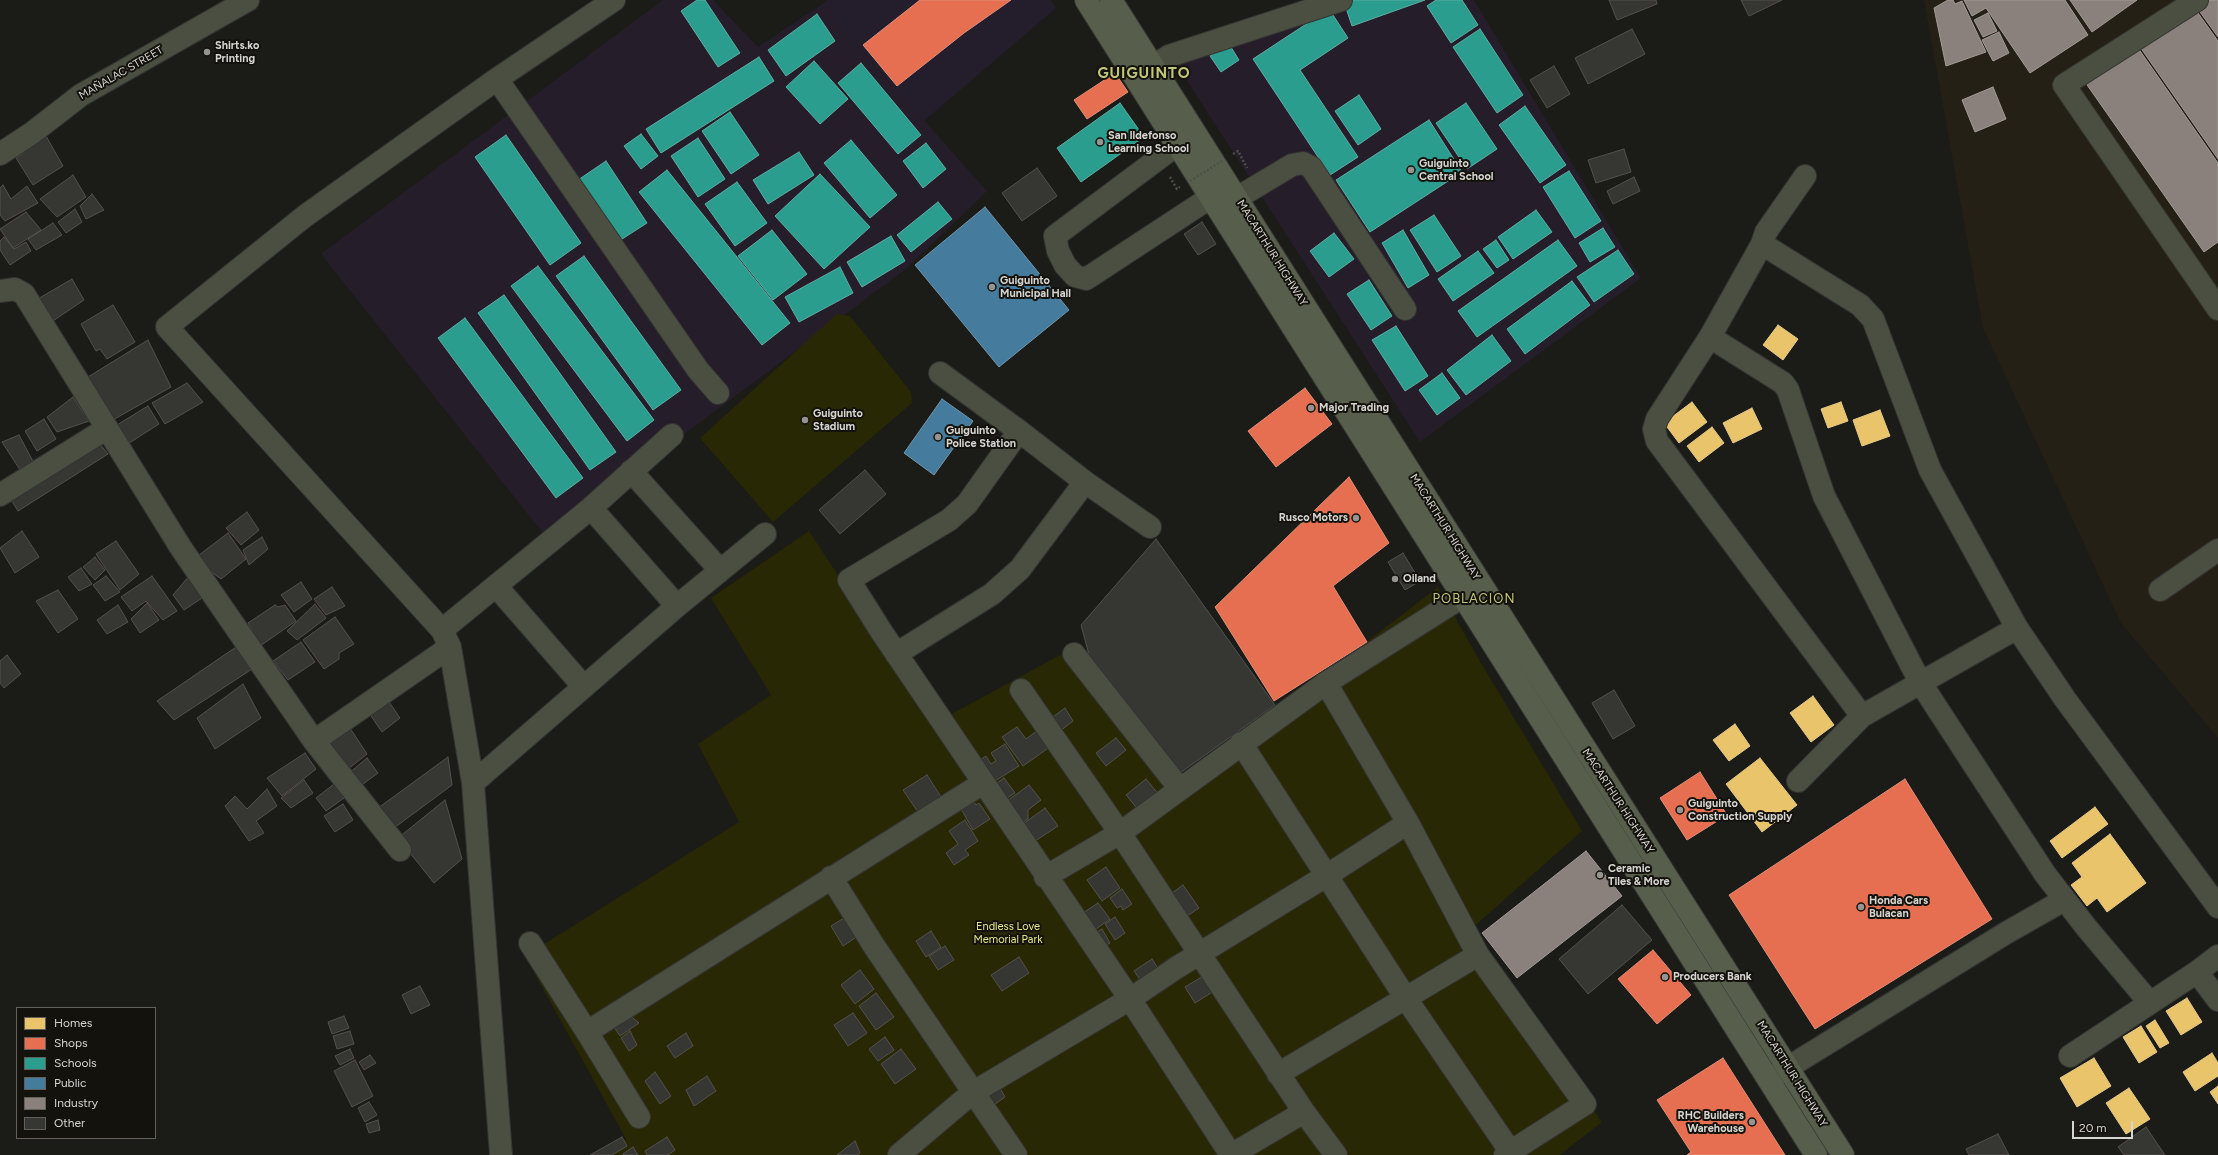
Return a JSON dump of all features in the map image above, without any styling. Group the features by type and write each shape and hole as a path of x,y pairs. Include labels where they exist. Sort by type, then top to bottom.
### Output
{"highway":[{"name":"MACARTHUR HIGHWAY","path":"1086,0 1145,72 1237,198 1843,1155"},
{"name":"MACARTHUR HIGHWAY","path":"1111,0 1178,144 1462,597 1816,1155"}],"street":[{"name":"MAÑALAC STREET","path":"0,154 32,133 81,95 248,0"},
{"path":"501,1155 473,783 446,639 167,327 305,216 497,80 614,0"},
{"path":"1145,72 1169,56 1341,0"},
{"path":"2197,0 2064,85 2218,309"},
{"path":"497,80 698,370 718,393"},
{"path":"1178,144 1055,236 1058,251 1064,264 1075,276 1086,279 1211,197"},
{"path":"1237,198 1292,165 1303,163 1311,167 1405,309"},
{"path":"1805,176 1774,220 1710,337 1657,419 1654,429 1657,441 1862,716"},
{"path":"1762,244 1860,305 1873,319 1930,470 2017,628 2064,699 2218,907"},
{"path":"0,291 16,289 24,294 173,536 314,741 400,850"},
{"path":"1710,337 1783,383 1788,390 1824,496 1920,682 2045,874 2064,900 2150,1003"},
{"path":"940,373 1020,431 1085,482 1150,527"},
{"path":"0,495 106,429"},
{"path":"1020,431 967,504 949,520 849,580 896,654 1130,1000 1231,1155 1304,1112"},
{"path":"314,741 446,639 496,586 591,508 672,435"},
{"path":"631,471 720,570"},
{"path":"896,654 992,594 1020,569 1085,482"},
{"path":"591,508 677,606"},
{"path":"473,783 677,606 765,534"},
{"path":"2160,590 2218,550"},
{"path":"496,586 584,687"},
{"path":"1046,877 1120,834 1241,743 1326,683 1462,597"},
{"path":"1798,781 1862,716 2017,628"},
{"path":"1074,654 1180,789"},
{"path":"1241,743 1507,1153 1585,1104 1478,955 1408,823 1326,683"},
{"path":"1021,690 1120,834 1278,1074 1336,1155"},
{"path":"587,1032 831,877 983,783"},
{"path":"899,1155 972,1094 1130,1000 1200,954 1408,823"},
{"path":"831,877 874,946 972,1094 1016,1155"},
{"path":"1769,1080 1788,1066 1999,937 2064,900"},
{"path":"530,943 639,1117"},
{"path":"1278,1074 1405,997 1478,955"},
{"path":"2070,1056 2198,972 2218,956"},
{"path":"2198,972 2218,1000"}],"path":[{"path":"1190,181 1222,161"}],"shaded area":[{"path":"663,0 713,0 758,47 821,5 987,191 906,269 546,537 321,254"},
{"path":"827,0 1051,0 1056,8 924,121 821,5"},
{"name":"Guiguinto Central School","path":"1336,0 1474,0 1641,278 1420,442 1175,62"},
{"path":"1924,0 2218,0 2218,738 2121,623 1983,328"}],"green space":[{"name":"Guiguinto Stadium","path":"837,314 850,316 911,392 912,403 773,522 700,438"},
{"name":"Endless Love Memorial Park","path":"809,531 935,723 1073,648 1177,788 1438,587 1478,658 1582,831 1469,931 1602,1122 1560,1155 600,1155 626,1139 525,956 739,822 698,744 771,695 711,598"}],"building: Homes":[{"path":"1778,325 1798,339 1783,360 1763,345"},
{"path":"1692,402 1707,422 1679,443 1664,423"},
{"path":"1841,402 1848,421 1828,428 1821,409"},
{"path":"1752,408 1762,429 1733,443 1723,423"},
{"path":"1880,410 1890,436 1862,446 1853,420"},
{"path":"1712,427 1724,443 1699,462 1687,446"},
{"path":"1813,696 1834,725 1811,742 1790,713"},
{"path":"1735,724 1750,746 1729,761 1713,740"},
{"path":"1760,758 1797,805 1762,832 1726,784"},
{"path":"2095,807 2108,824 2062,858 2050,841"},
{"path":"2110,834 2146,883 2107,912 2097,898 2087,906 2071,885 2082,877 2072,863"},
{"path":"2187,998 2202,1022 2181,1035 2166,1011"},
{"path":"2155,1020 2169,1043 2160,1048 2146,1026"},
{"path":"2141,1026 2157,1052 2139,1063 2123,1037"},
{"path":"2212,1053 2218,1063 2218,1076 2195,1091 2183,1072"},
{"path":"2094,1058 2111,1086 2077,1107 2060,1078"},
{"path":"2218,1086 2218,1104 2210,1092"},
{"path":"2129,1088 2150,1119 2126,1134 2106,1103"}],"building: Shops":[{"path":"920,0 1011,0 964,33 897,86 863,45"},
{"path":"1115,73 1128,92 1087,119 1074,100"},
{"path":"1305,388 1332,424 1276,467 1248,431"},
{"path":"1349,477 1389,543 1333,586 1367,642 1274,701 1215,607"},
{"path":"1700,772 1727,815 1687,840 1660,798"},
{"name":"Honda Cars Bulacan","path":"1905,779 1992,919 1815,1029 1729,895"},
{"path":"1653,950 1691,995 1657,1024 1618,979"},
{"path":"1723,1058 1785,1155 1687,1155 1691,1152 1657,1100"}],"building: Schools":[{"path":"697,0 705,0 740,53 718,67 681,11"},
{"path":"1351,0 1425,0 1352,26 1344,2"},
{"path":"1436,0 1462,0 1478,25 1451,43 1427,6"},
{"path":"1329,9 1348,38 1300,70 1358,157 1330,175 1253,59"},
{"path":"817,14 835,41 786,76 768,50"},
{"path":"1480,29 1523,95 1497,113 1453,47"},
{"path":"1229,44 1239,60 1221,72 1210,56"},
{"path":"759,57 774,81 661,153 646,129"},
{"path":"814,61 848,99 820,124 786,87"},
{"path":"861,63 921,135 898,154 838,83"},
{"path":"1359,95 1381,129 1358,145 1335,111"},
{"name":"San Ildefonso Learning School","path":"1120,103 1144,137 1081,182 1057,148"},
{"path":"1466,103 1497,149 1467,169 1436,123"},
{"path":"1525,106 1566,165 1540,183 1499,125"},
{"path":"730,112 759,155 731,174 702,131"},
{"path":"1429,120 1462,172 1370,232 1336,180"},
{"path":"641,134 658,156 641,169 624,146"},
{"path":"506,135 581,243 550,265 475,157"},
{"path":"698,138 725,179 698,197 671,156"},
{"path":"851,140 897,195 870,218 824,163"},
{"path":"926,143 946,169 923,188 903,161"},
{"path":"799,152 814,175 768,204 753,180"},
{"path":"606,161 647,223 619,241 578,180"},
{"path":"667,170 790,323 762,345 639,192"},
{"path":"1569,171 1601,221 1575,238 1543,187"},
{"path":"820,174 870,227 824,269 775,216"},
{"path":"737,182 767,223 735,246 705,204"},
{"path":"938,202 952,219 911,252 897,235"},
{"path":"1536,210 1552,232 1513,259 1498,237"},
{"path":"1434,215 1461,256 1437,272 1410,230"},
{"path":"1603,228 1615,247 1590,262 1579,243"},
{"path":"772,230 807,274 773,300 738,256"},
{"path":"1403,230 1429,275 1408,288 1382,243"},
{"path":"1334,233 1354,259 1329,277 1310,251"},
{"path":"891,236 905,261 862,287 847,262"},
{"path":"1496,240 1509,260 1497,268 1483,249"},
{"path":"1558,240 1577,266 1477,337 1458,311"},
{"path":"1618,250 1634,274 1594,302 1577,277"},
{"path":"1478,251 1494,273 1453,301 1438,279"},
{"path":"584,256 681,390 653,410 556,276"},
{"path":"538,266 654,420 627,441 511,286"},
{"path":"840,267 853,293 799,322 785,297"},
{"path":"1369,280 1392,316 1371,330 1347,294"},
{"path":"1572,281 1590,305 1525,354 1507,329"},
{"path":"504,295 616,452 590,470 478,313"},
{"path":"465,318 583,478 556,498 438,338"},
{"path":"1396,326 1428,376 1405,391 1372,340"},
{"path":"1492,335 1511,361 1466,395 1447,370"},
{"path":"1442,373 1460,398 1437,415 1419,390"}],"building: Public":[{"name":"Guiguinto Municipal Hall","path":"985,207 1069,310 999,367 915,265"},
{"name":"Guiguinto Police Station","path":"942,399 973,421 934,475 904,453"}],"building: Industry":[{"path":"1948,0 1953,0 1955,4 1962,1 1986,52 1946,66 1934,8"},
{"path":"1964,0 2065,0 2088,35 2030,73 1986,8 1972,16"},
{"path":"2070,0 2137,0 2092,32"},
{"path":"2202,0 2218,0 2218,37 2195,5"},
{"path":"2193,6 2218,41 2218,159 2138,44"},
{"path":"1988,13 1997,31 1983,37 1974,20"},
{"path":"1999,32 2009,53 1993,61 1982,40"},
{"path":"2136,45 2218,163 2218,242 2204,252 2085,82"},
{"path":"1993,87 2006,119 1975,132 1962,100"},
{"path":"1586,851 1622,896 1517,978 1482,933"}],"building: Other":[{"path":"1609,0 1656,0 1657,4 1617,20"},
{"path":"1741,0 1782,0 1749,16"},
{"path":"1632,29 1645,54 1588,84 1575,58"},
{"path":"1554,66 1570,94 1547,108 1530,80"},
{"path":"46,136 63,166 33,185 16,158"},
{"path":"1624,149 1631,172 1596,183 1588,160"},
{"path":"1037,168 1057,196 1022,221 1002,193"},
{"path":"73,175 86,197 57,217 40,199"},
{"path":"1634,177 1640,191 1613,204 1607,191"},
{"path":"3,185 11,199 27,186 38,203 5,221 0,215 0,188"},
{"path":"92,194 104,210 86,219 80,206"},
{"path":"75,209 82,222 66,233 58,222"},
{"path":"26,212 41,230 13,248 0,229"},
{"path":"1202,222 1216,244 1198,255 1184,234"},
{"path":"53,223 62,235 36,250 28,239"},
{"path":"4,237 14,249 26,242 31,251 10,265 0,250 0,241"},
{"path":"72,279 84,300 50,323 36,300"},
{"path":"113,305 135,342 107,359 100,349 96,351 81,324"},
{"path":"148,340 171,387 111,421 88,377"},
{"path":"187,383 203,402 165,424 152,403"},
{"path":"73,397 89,421 57,432 47,417"},
{"path":"148,406 159,424 123,447 112,428"},
{"path":"44,419 56,439 37,451 25,431"},
{"path":"19,435 35,465 22,473 2,442"},
{"path":"96,439 108,454 18,511 7,493"},
{"path":"865,470 886,494 840,534 819,510"},
{"path":"247,512 259,530 241,545 226,528"},
{"path":"22,531 39,557 15,573 0,548"},
{"path":"228,533 246,559 221,579 206,568 199,555"},
{"path":"262,537 268,549 249,565 243,550"},
{"path":"1156,539 1275,705 1173,778 1091,662 1081,625"},
{"path":"116,541 139,574 120,590 96,554"},
{"path":"1403,553 1420,581 1405,590 1388,562"},
{"path":"95,557 105,570 95,580 83,567"},
{"path":"81,568 92,584 79,591 68,577"},
{"path":"106,576 120,592 105,601 93,585"},
{"path":"152,576 177,611 163,620 146,601 132,611 121,597"},
{"path":"189,576 202,598 184,610 173,595"},
{"path":"301,582 312,599 294,612 281,595"},
{"path":"332,587 345,606 326,615 314,599"},
{"path":"58,590 78,619 58,633 36,601"},
{"path":"147,603 159,620 140,633 131,619"},
{"path":"315,604 326,618 297,640 287,631"},
{"path":"118,605 128,622 107,634 97,620"},
{"path":"275,605 278,607 285,605 296,621 260,646 248,623"},
{"path":"335,617 354,644 339,653 339,659 324,669 303,640"},
{"path":"301,642 315,662 288,680 273,661"},
{"path":"239,645 252,669 174,720 157,701"},
{"path":"7,655 21,674 4,688 0,683 0,661"},
{"path":"243,684 261,718 215,749 197,718"},
{"path":"1614,690 1635,726 1613,739 1592,703"},
{"path":"387,699 400,718 382,732 369,713"},
{"path":"1065,708 1073,721 1055,735 1046,722"},
{"path":"348,725 367,754 347,770 324,741"},
{"path":"1017,727 1026,739 1042,727 1054,744 1023,766 1002,737"},
{"path":"1116,738 1126,750 1106,766 1096,753"},
{"path":"1005,744 1019,766 987,786 974,764 986,756 991,764 996,761 991,753"},
{"path":"305,753 316,769 282,796 267,778"},
{"path":"448,757 452,785 390,831 374,811"},
{"path":"367,758 378,773 359,787 348,774"},
{"path":"927,775 943,800 920,815 903,790"},
{"path":"1004,778 1015,793 1001,802 991,787"},
{"path":"1146,779 1160,796 1140,812 1126,795"},
{"path":"304,780 313,793 291,808 281,798"},
{"path":"334,784 344,798 326,811 316,798"},
{"path":"1029,785 1041,800 1028,810 1028,819 1017,826 1003,804"},
{"path":"267,789 277,806 256,821 264,833 249,841 225,806 235,796 247,809"},
{"path":"972,799 976,805 979,803 990,819 973,830 960,807"},
{"path":"445,800 462,859 434,883 398,838"},
{"path":"343,804 353,820 335,832 324,816"},
{"path":"1045,808 1058,826 1029,845 1019,827"},
{"path":"965,820 978,841 965,850 969,855 954,865 946,853 958,844 949,831"},
{"path":"1106,867 1120,888 1102,901 1087,880"},
{"path":"1183,885 1199,908 1181,920 1165,898"},
{"path":"1122,889 1132,904 1123,910 1121,906 1117,908 1110,898"},
{"path":"1098,903 1110,919 1089,934 1077,917"},
{"path":"1622,905 1652,940 1588,994 1559,959"},
{"path":"849,915 861,934 843,946 831,926"},
{"path":"1115,917 1125,933 1115,940 1105,924"},
{"path":"1102,929 1110,943 1099,950 1090,936"},
{"path":"931,931 941,947 926,957 916,941"},
{"path":"945,946 954,960 938,970 929,956"},
{"path":"1019,957 1029,973 1002,991 991,975"},
{"path":"1152,959 1161,973 1143,984 1134,971"},
{"path":"860,970 874,989 855,1004 841,985"},
{"path":"1208,973 1217,989 1195,1003 1185,987"},
{"path":"420,986 430,1005 411,1014 402,995"},
{"path":"876,993 894,1017 876,1030 859,1006"},
{"path":"626,1012 639,1023 620,1036 610,1021"},
{"path":"853,1013 867,1033 848,1046 834,1025"},
{"path":"344,1016 349,1028 332,1034 328,1022"},
{"path":"350,1031 354,1044 337,1049 333,1036"},
{"path":"630,1031 637,1045 629,1051 621,1038"},
{"path":"686,1033 693,1046 675,1058 667,1046"},
{"path":"885,1037 894,1050 878,1061 869,1049"},
{"path":"350,1049 354,1058 340,1065 335,1056"},
{"path":"901,1049 916,1069 895,1084 881,1064"},
{"path":"370,1055 376,1063 364,1070 359,1062"},
{"path":"355,1060 373,1096 352,1107 334,1071"},
{"path":"655,1072 671,1096 660,1104 645,1081"},
{"path":"707,1076 716,1091 694,1106 686,1090"},
{"path":"997,1083 1005,1097 990,1108 980,1093"},
{"path":"369,1102 377,1115 365,1122 358,1108"},
{"path":"378,1120 380,1130 369,1133 366,1124"},
{"path":"2146,1127 2165,1155 2124,1155 2118,1147"},
{"path":"1998,1134 2009,1155 1969,1155 1966,1149"},
{"path":"622,1137 627,1146 612,1155 590,1155"},
{"path":"667,1137 675,1150 668,1155 647,1155 645,1151"},
{"path":"855,1141 860,1153 857,1155 837,1155"},
{"path":"633,1147 638,1155 623,1154"}],"place":[{"name":"Shirts.ko Printing","path":"207,52"},
{"name":"San Ildefonso Learning School","path":"1100,142"},
{"name":"Guiguinto Central School","path":"1411,170"},
{"name":"Guiguinto Municipal Hall","path":"992,287"},
{"name":"Major Trading","path":"1311,408"},
{"name":"Guiguinto Stadium","path":"805,420"},
{"name":"Guiguinto Police Station","path":"938,437"},
{"name":"Rusco Motors","path":"1356,518"},
{"name":"Oiland","path":"1395,579"},
{"name":"Guiguinto Construction Supply","path":"1680,810"},
{"name":"Ceramic Tiles & More","path":"1600,875"},
{"name":"Honda Cars Bulacan","path":"1861,907"},
{"name":"Producers Bank","path":"1665,977"},
{"name":"RHC Builders Warehouse","path":"1752,1122"}],"district":[{"name":"GUIGUINTO","path":"1144,74"},
{"name":"POBLACION","path":"1474,599"}]}
